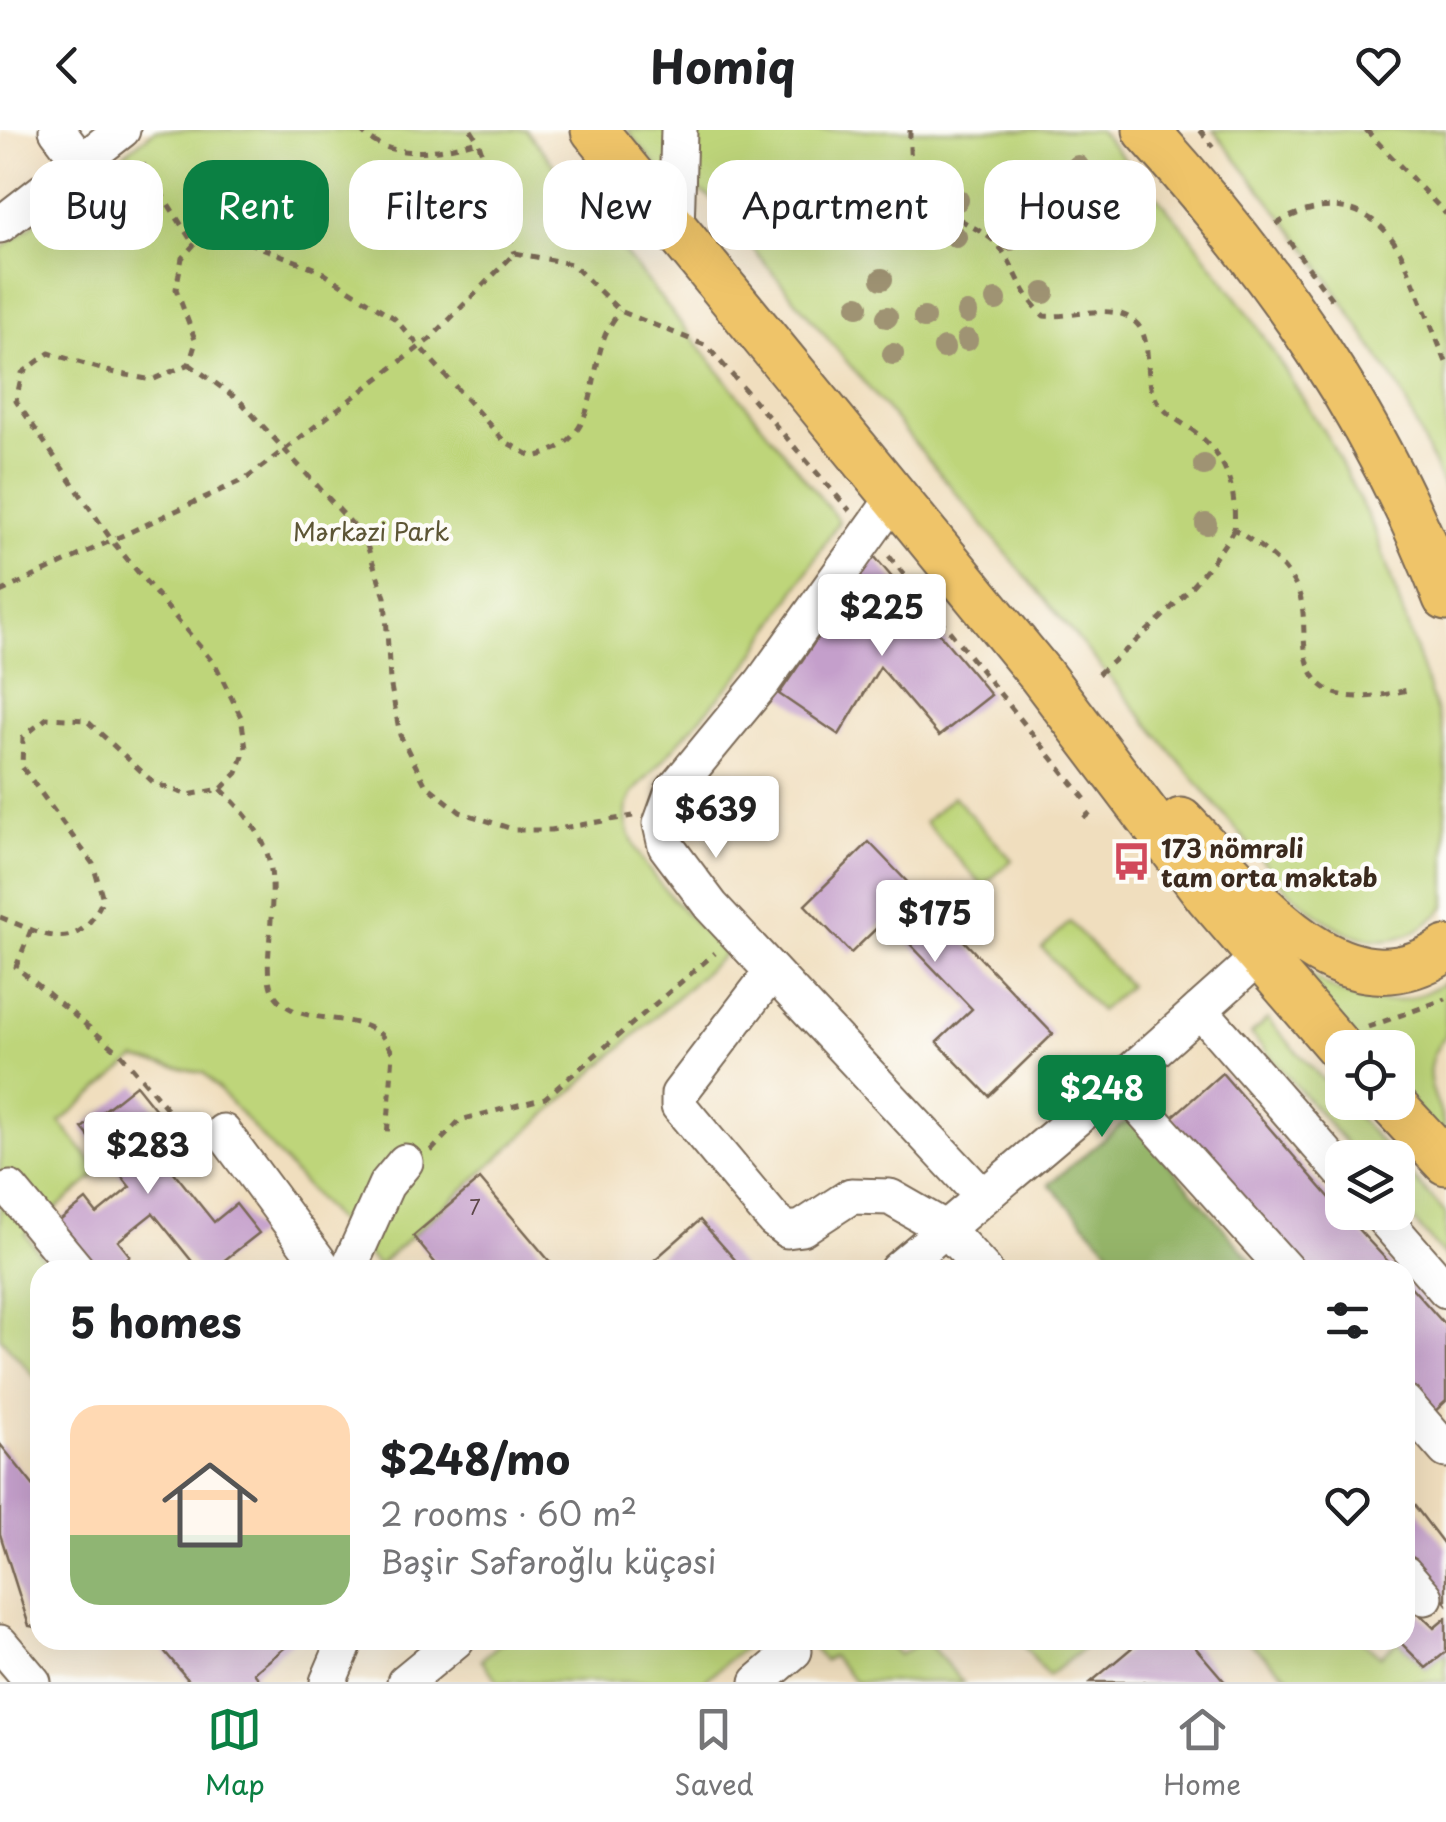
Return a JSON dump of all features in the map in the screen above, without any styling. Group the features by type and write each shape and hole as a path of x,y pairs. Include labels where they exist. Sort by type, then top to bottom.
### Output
{"main road":[{"path":"594,130 619,160"},
{"path":"1146,130 1256,260 1316,342 1358,409 1394,479 1446,598"},
{"path":"687,245 875,508 1288,931 1324,956 1356,969 1392,972 1429,961 1446,949"},
{"path":"1040,676 1259,957 1341,1030"},
{"path":"1407,1120 1446,1162"}],"street":[{"path":"57,130 80,160"},
{"path":"84,160 122,130"},
{"path":"678,160 679,130"},
{"path":"0,226 30,202"},
{"path":"875,508 762,683 673,791 661,824 666,846 681,870 983,1197"},
{"path":"909,1260 1259,957"},
{"path":"772,972 679,1094 679,1106 774,1220 787,1230 802,1228 851,1196 890,1197 946,1229 975,1260"},
{"path":"1200,1010 1325,1153"},
{"path":"1118,1083 1277,1260"},
{"path":"223,1132 318,1260"},
{"path":"352,1260 386,1184 406,1162"},
{"path":"10,1189 69,1260"},
{"path":"1394,1230 1446,1290"},
{"path":"1415,1414 1446,1450"},
{"path":"0,1643 33,1682"},
{"path":"328,1682 342,1650"},
{"path":"404,1682 444,1650"},
{"path":"758,1682 794,1651"}],"path":[{"path":"360,130 372,143 396,150 436,152 478,142"},
{"path":"471,130 515,253"},
{"path":"910,130 910,166 919,193 995,242 1017,283 1044,316 1108,312 1130,317 1138,324 1144,336 1154,396 1162,409 1195,431 1214,451 1232,480 1234,529 1210,565 1164,617 1098,674"},
{"path":"1366,130 1446,214"},
{"path":"163,196 183,228"},
{"path":"1276,224 1300,210 1326,206 1347,208 1381,226 1404,259 1446,362"},
{"path":"0,917 56,938 78,935 94,919 103,899 93,864 22,768 22,738 47,718 86,720 154,782 188,795 222,789 237,773 246,748 241,717 216,666 112,542 16,400 22,373 49,353 152,380 188,364 196,342 176,289 182,258 189,250"},
{"path":"268,250 317,269 394,318 504,441 533,457 554,452 583,424 604,337 620,310"},
{"path":"515,253 572,264 620,310 707,346 875,508"},
{"path":"0,592 247,478 420,346 515,253"},
{"path":"188,364 240,401 364,537 385,597 390,681 400,735 425,784 460,812 515,830 551,830 639,816"},
{"path":"1234,529 1273,555 1294,583 1304,612 1306,656 1328,689 1353,699 1408,690"},
{"path":"884,550 1094,810 1084,818"},
{"path":"222,789 251,818 267,848 274,882 268,963 272,992 292,1011 347,1021 380,1034 393,1053 387,1136 394,1152 406,1162 424,1159 460,1120 544,1098 728,942"},
{"path":"32,930 16,967 120,1053 200,1148 223,1132"},
{"path":"1375,1030 1446,999"}],"green space":[{"name":"Mərkəzi Park","path":"155,130 526,130 550,160 543,160 543,250 622,250 839,521 747,666 633,793 626,810 630,834 650,871 725,954 385,1260 373,1260 204,1073 135,1059 60,1122 100,1172 25,1234 44,1260 30,1260 30,1372 0,1337 0,250 30,227 30,250 163,250 163,160 116,160"},
{"path":"627,130 1099,130 1125,160 984,160 984,250 1156,250 1156,196 1251,317 1331,443 1375,531 1442,727 1446,747 1446,906 1405,936 1364,938 1324,919 1285,888 754,250 964,250 964,160 707,160 707,195 687,186 687,160 652,160"},
{"path":"1213,130 1446,130 1446,493 1401,391 1313,256"},
{"path":"953,796 1012,860 983,886 925,822"},
{"path":"1070,922 1129,986 1100,1011 1042,948"},
{"path":"1262,937 1326,984 1369,1001 1418,995 1446,982 1446,1035 1430,1064 1430,1077 1446,1143 1415,1108 1415,1030 1346,1030"},
{"path":"1267,1019 1325,1082 1325,1119 1251,1034"},
{"path":"1130,1118 1251,1260 1119,1260 1049,1184"},
{"path":"1326,1120 1360,1120 1378,1140 1343,1140"},
{"path":"1415,1180 1446,1214 1446,1258 1415,1222"},
{"path":"492,1650 741,1650 703,1682 499,1682 481,1660"},
{"path":"814,1650 894,1650 899,1655 908,1650 934,1650 963,1682 856,1682 832,1656 824,1661"},
{"path":"1027,1650 1081,1650 1048,1676"},
{"path":"1258,1650 1373,1650 1380,1656 1388,1650 1408,1650 1426,1668 1446,1652 1446,1682 1295,1682"}],"building":[{"path":"874,556 991,695 939,736 880,667 839,735 779,694"},
{"path":"869,842 1053,1034 989,1096 937,1042 972,1009 886,919 851,953 805,905"},
{"path":"1222,1073 1325,1192 1325,1230 1359,1230 1387,1260 1296,1260 1171,1118"},
{"path":"136,1085 160,1115 140,1130 214,1222 236,1204 259,1233 225,1260 191,1260 153,1213 118,1241 130,1256 125,1260 86,1260 57,1223 86,1200 97,1214 130,1187 82,1128"},
{"path":"480,1179 549,1260 433,1260 413,1236"},
{"path":"700,1220 735,1260 654,1260"},
{"path":"1415,1291 1446,1326 1446,1401 1432,1414 1415,1394"},
{"path":"0,1444 30,1482 30,1626 29,1626 0,1534"},
{"path":"1415,1506 1446,1547 1446,1603 1415,1563"},
{"path":"1415,1610 1434,1628 1446,1618 1446,1652 1426,1668 1408,1650 1415,1650"},
{"path":"163,1650 282,1650 254,1673 261,1682 190,1682"},
{"path":"1129,1650 1198,1650 1225,1682 1091,1682"}],"place":[{"name":"173 nömrəli tam orta məktəb","path":"1131,862"}]}
